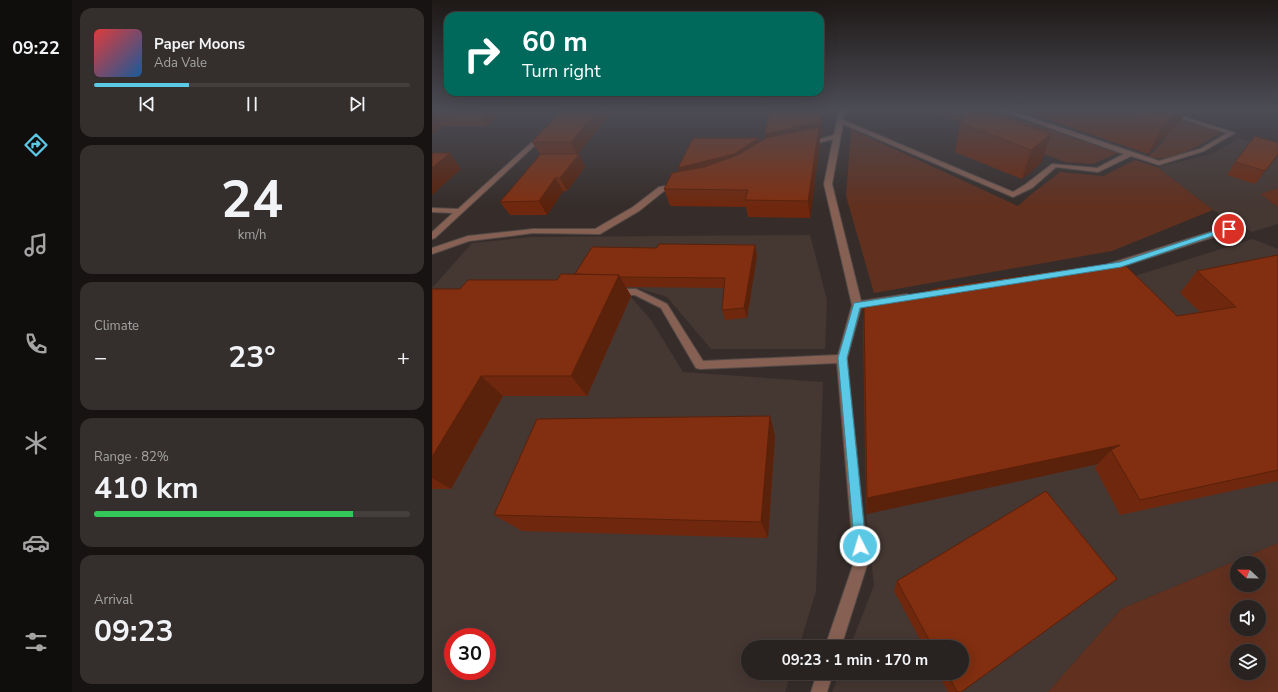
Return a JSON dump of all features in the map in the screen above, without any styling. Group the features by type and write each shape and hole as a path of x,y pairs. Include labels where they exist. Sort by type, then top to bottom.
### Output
{"street":[{"path":"432,236 536,141"},
{"path":"802,145 817,141"},
{"path":"835,640 861,562 842,358 857,305 828,184 837,141"},
{"path":"887,141 1012,195 1029,186 1054,166 1098,170 1130,154"},
{"path":"1093,141 1159,163 1202,150 1217,141"},
{"path":"432,251 468,239 533,231 597,232 636,209 662,189 683,184"},
{"path":"432,210 460,211"},
{"path":"1105,267 1121,264 1229,229"},
{"path":"606,292 636,292 664,306 700,366 842,358"},
{"path":"857,305 919,296"},
{"path":"819,692 823,680"}],"shaded area":[{"path":"850,141 878,141 1018,206 1060,172 1103,176 1135,160 1157,167 1213,210 1112,251 874,293 846,196"},
{"path":"1010,141 1084,141 1118,153 1093,164 1065,162"},
{"path":"1164,141 1206,141 1186,152 1166,158 1148,157"},
{"path":"1234,141 1250,141 1278,151 1278,188 1261,194 1278,207 1278,224 1252,232 1213,210 1157,167 1212,154"},
{"path":"1278,188 1278,207 1260,194"},
{"path":"810,235 827,300 825,349 711,349 667,297 638,288 447,289 432,292 432,288 472,243 531,237"},
{"path":"1253,239 1278,249 1278,318 1160,338 1109,284"},
{"path":"539,295 631,297 651,320 683,372 823,382 816,591 801,640 741,640 741,680 789,680 785,692 432,692 432,299"},
{"path":"1278,425 1278,543 1247,556 1230,556 1230,563 1121,609 1048,692 832,692 837,680 969,680 969,640 853,640 874,585 866,514"},
{"path":"1278,543 1278,692 1048,692 1121,609 1230,563 1230,592 1266,592 1266,556 1247,556"}],"building":[{"path":"533,141 572,141 571,142"},
{"path":"691,141 754,141 734,154 678,168"},
{"path":"761,141 817,141 808,201 745,200 748,190 664,189 672,173 704,167 738,155"},
{"path":"1008,141 1042,141 1031,150"},
{"path":"1251,141 1272,141 1278,143 1278,154 1265,171 1235,162"},
{"path":"432,153 450,153 432,168"},
{"path":"541,154 579,154 560,178 555,178 539,201 500,202"},
{"path":"659,244 755,245 744,308 722,310 725,278 620,277 619,275 575,274 592,247 657,248"},
{"path":"1278,255 1278,470 1140,500 1111,450 1120,445 867,498 864,308 938,288 1122,262 1177,316 1236,307 1197,271"},
{"path":"561,274 619,275 571,376 481,376 432,457 432,289 460,289 468,280 557,280"},
{"path":"770,416 761,522 494,515 537,419"},
{"path":"1046,491 1117,579 961,692 957,692 951,680 969,680 969,640 929,640 897,581"}],"route":[{"path":"860,546 842,358 857,305 1121,264 1229,229"}]}
